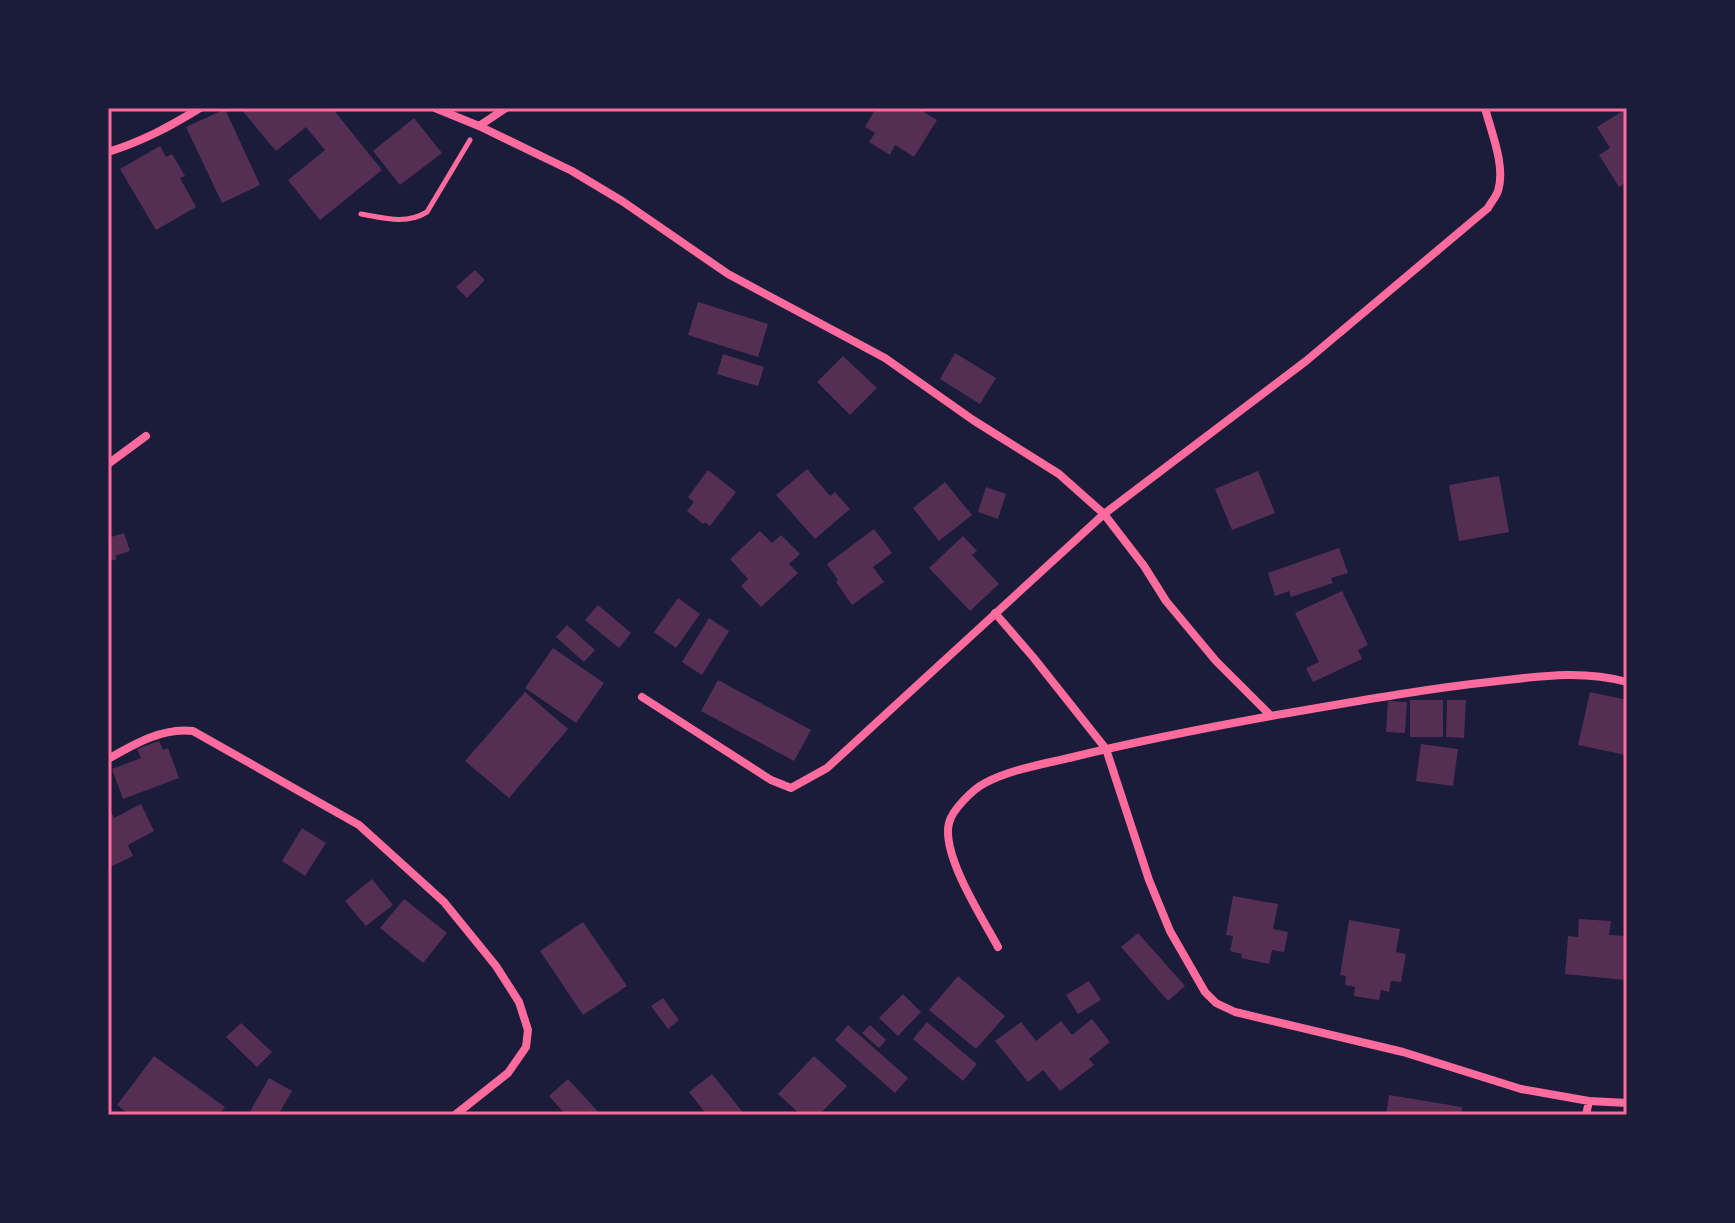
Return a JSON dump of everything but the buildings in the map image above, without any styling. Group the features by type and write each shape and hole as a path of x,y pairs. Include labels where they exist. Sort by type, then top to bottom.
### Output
{"street":[{"path":"108,152 166,129 200,108"},
{"path":"435,108 572,171 622,201 728,274 885,358 973,420 1059,474 1104,514 1176,613 1216,661 1271,716"},
{"path":"479,126 506,108"},
{"path":"642,697 771,780 791,788 827,768 1104,514 1306,361 1488,208 1499,189 1499,177 1485,108"},
{"path":"108,464 146,436"},
{"path":"995,613 1106,749 1149,880 1170,931 1194,976 1216,1003 1235,1012 1403,1052 1521,1089 1589,1101 1627,1103"},
{"path":"998,947 961,881 949,847 949,823 968,795 985,783 1020,770 1106,749 1271,716 1455,686 1584,674 1627,682"},
{"path":"108,759 135,744 167,732 193,731 359,825 444,902 496,966 519,1002 528,1030 526,1047 508,1073 455,1115"},
{"path":"1586,1115 1589,1101"}],"path":[{"path":"361,214 404,220 427,212 479,126"}]}
